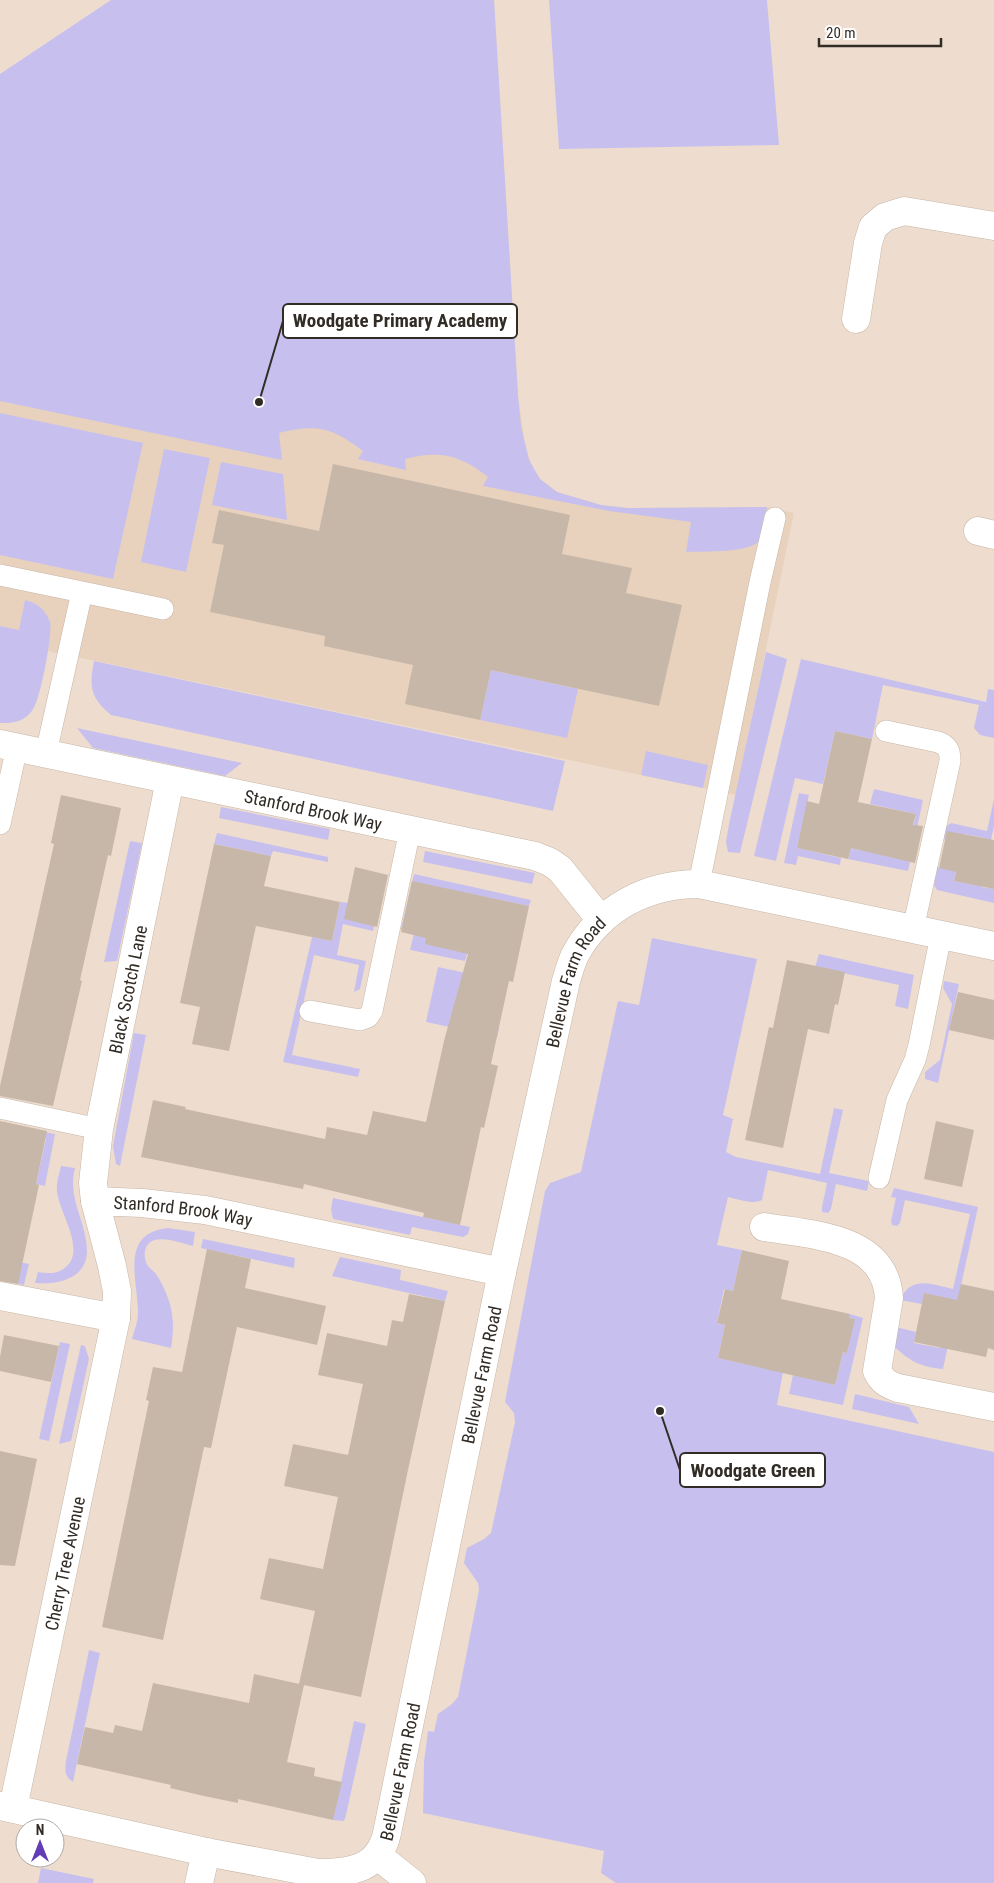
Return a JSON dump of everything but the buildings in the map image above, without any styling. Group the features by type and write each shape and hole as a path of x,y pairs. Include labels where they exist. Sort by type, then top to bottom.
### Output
{"street":[{"path":"856,319 868,243 873,227 885,217 904,211 994,226"},
{"name":"Stanford Brook Way","path":"9,745 535,856 550,862 560,869 601,920"},
{"name":"Black Scotch Lane","path":"95,1201 93,1183 99,1129 170,780"},
{"name":"Bellevue Farm Road","path":"6,1807 206,1852 318,1873 349,1871 365,1866 378,1856 384,1846 387,1833 502,1272 566,981 574,957 586,937 601,920 620,905 641,894 664,887 699,884 994,946"},
{"name":"Stanford Brook Way","path":"116,1318 114,1274 95,1201 142,1203 205,1210 502,1272"},
{"path":"764,1227 851,1244 871,1259 880,1270 888,1286 889,1298 877,1371 885,1383 898,1388 994,1407"},
{"path":"0,1296 116,1318"},
{"name":"Cherry Tree Avenue","path":"6,1807 116,1318"},
{"path":"199,1883 206,1852"},
{"path":"378,1856 412,1883"}],"lane":[{"path":"699,884 760,582 775,518"},
{"path":"0,576 163,609"},
{"path":"46,753 82,592"},
{"path":"886,731 938,742 946,745 950,752 913,929"},
{"path":"0,824 9,745"},
{"path":"310,1011 360,1020 368,1017 372,1011 410,830"},
{"path":"879,1178 896,1100 912,1068 919,1045 941,935"},
{"path":"0,1108 99,1129"}],"shaded area":[{"path":"111,0 494,0 518,395 521,426 529,460 540,479 557,492 601,505 627,508 767,507 762,535 757,543 739,549 686,552 691,522 609,511 483,486 488,477 459,459 449,456 429,455 405,459 406,470 358,459 363,451 352,443 332,432 314,428 279,433 282,460 0,401 0,74"},
{"path":"200,0 494,0 518,395 525,445 534,471 540,479 557,492 601,505 627,508 767,507 794,513 736,795 0,641 0,140"},
{"path":"549,0 767,0 779,145 559,149"},
{"path":"0,413 143,443 113,579 0,555"},
{"path":"164,449 210,458 186,572 141,562"},
{"path":"221,462 283,474 287,520 212,505"},
{"path":"25,600 40,608 50,622 50,638 43,677 37,699 29,715 17,722 0,723 0,626 19,630"},
{"path":"766,652 787,659 740,853 728,852 726,842 729,824"},
{"path":"801,659 986,702 988,689 994,690 994,738 980,735 974,728 979,705 883,685 872,739 835,731 823,784 795,778 776,861 754,856"},
{"path":"94,661 565,761 553,811 111,715 99,703 93,691"},
{"path":"491,670 578,689 567,738 480,720"},
{"path":"77,728 242,763 225,776 93,748"},
{"path":"646,751 708,765 703,788 641,775"},
{"path":"874,789 923,800 908,871 848,859 851,848 906,860 916,814 870,804"},
{"path":"799,793 809,795 797,848 841,858 840,865 798,856 796,865 784,863"},
{"path":"994,799 994,826 981,887 994,889 994,903 937,890 934,885 937,867 956,871 954,881 975,885 985,838 964,834 962,842 942,839 944,828 951,823 987,831"},
{"path":"221,807 330,829 328,840 219,818"},
{"path":"217,833 328,857 328,862 273,851 271,856 214,844"},
{"path":"130,841 142,843 117,961 104,962"},
{"path":"425,851 535,873 532,884 423,862"},
{"path":"414,874 531,900 529,906 437,887 467,954 465,961 410,950 414,933 401,929"},
{"path":"340,902 348,903 376,916 373,931 343,924 337,955 366,961 360,989 354,992 359,965 314,955 292,1055 360,1069 358,1077 283,1062 312,937 332,941"},
{"path":"652,938 757,959 723,1115 733,1119 726,1152 736,1157 820,1174 834,1108 843,1110 829,1173 869,1181 867,1191 836,1184 831,1209 828,1213 822,1212 827,1183 768,1170 762,1200 749,1202 728,1197 717,1245 742,1250 733,1291 724,1289 717,1323 725,1325 718,1358 783,1372 777,1405 994,1452 994,1883 616,1883 601,1873 604,1851 423,1813 424,1762 428,1731 434,1732 438,1714 458,1697 479,1590 478,1583 464,1563 467,1548 491,1533 515,1422 514,1413 505,1402 545,1191 550,1183 581,1172 618,1001 639,1005"},
{"path":"819,954 914,975 908,1009 895,1006 899,985 815,967"},
{"path":"438,967 466,973 456,1018 499,1028 497,1037 426,1022"},
{"path":"944,981 959,984 938,1083 925,1079 925,1072 940,1060 952,1004 943,988"},
{"path":"134,1033 146,1035 120,1166 116,1164 113,1146"},
{"path":"0,1123 55,1134 45,1186 36,1184 46,1138 0,1128"},
{"path":"61,1166 75,1168 73,1179 75,1200 86,1240 86,1260 82,1268 69,1278 52,1283 35,1283 38,1272 61,1271 72,1259 73,1240 57,1192 57,1182"},
{"path":"894,1188 978,1207 943,1369 928,1367 916,1362 905,1356 894,1346 896,1327 916,1332 914,1343 940,1348 950,1299 922,1304 900,1300 910,1287 916,1284 922,1283 953,1289 970,1214 905,1200 900,1223 897,1226 892,1225 891,1221 896,1198 891,1197"},
{"path":"333,1198 470,1227 468,1234 463,1237 412,1227 410,1235 333,1219 331,1209"},
{"path":"168,1228 195,1232 193,1246 159,1239 152,1241 145,1251 147,1264 160,1280 170,1304 173,1323 171,1348 132,1339 138,1316 135,1273 137,1248 143,1239 153,1232"},
{"path":"203,1239 295,1258 294,1268 201,1248"},
{"path":"340,1257 401,1270 400,1280 448,1291 445,1301 332,1276"},
{"path":"0,1258 29,1264 24,1285 0,1280"},
{"path":"850,1314 863,1318 843,1405 789,1394 793,1375 835,1385 843,1352 847,1353 854,1319 849,1318"},
{"path":"60,1342 70,1344 49,1441 39,1439"},
{"path":"81,1345 85,1346 89,1359 71,1441 59,1444"},
{"path":"855,1394 909,1407 919,1424 852,1409"},
{"path":"89,1650 100,1653 73,1782 65,1770 66,1761"},
{"path":"354,1721 366,1724 344,1821 333,1820"},
{"path":"41,1868 94,1879 93,1883 38,1883"}],"place":[{"name":"Woodgate Primary Academy","path":"259,402"},
{"name":"Woodgate Green","path":"660,1411"}]}
